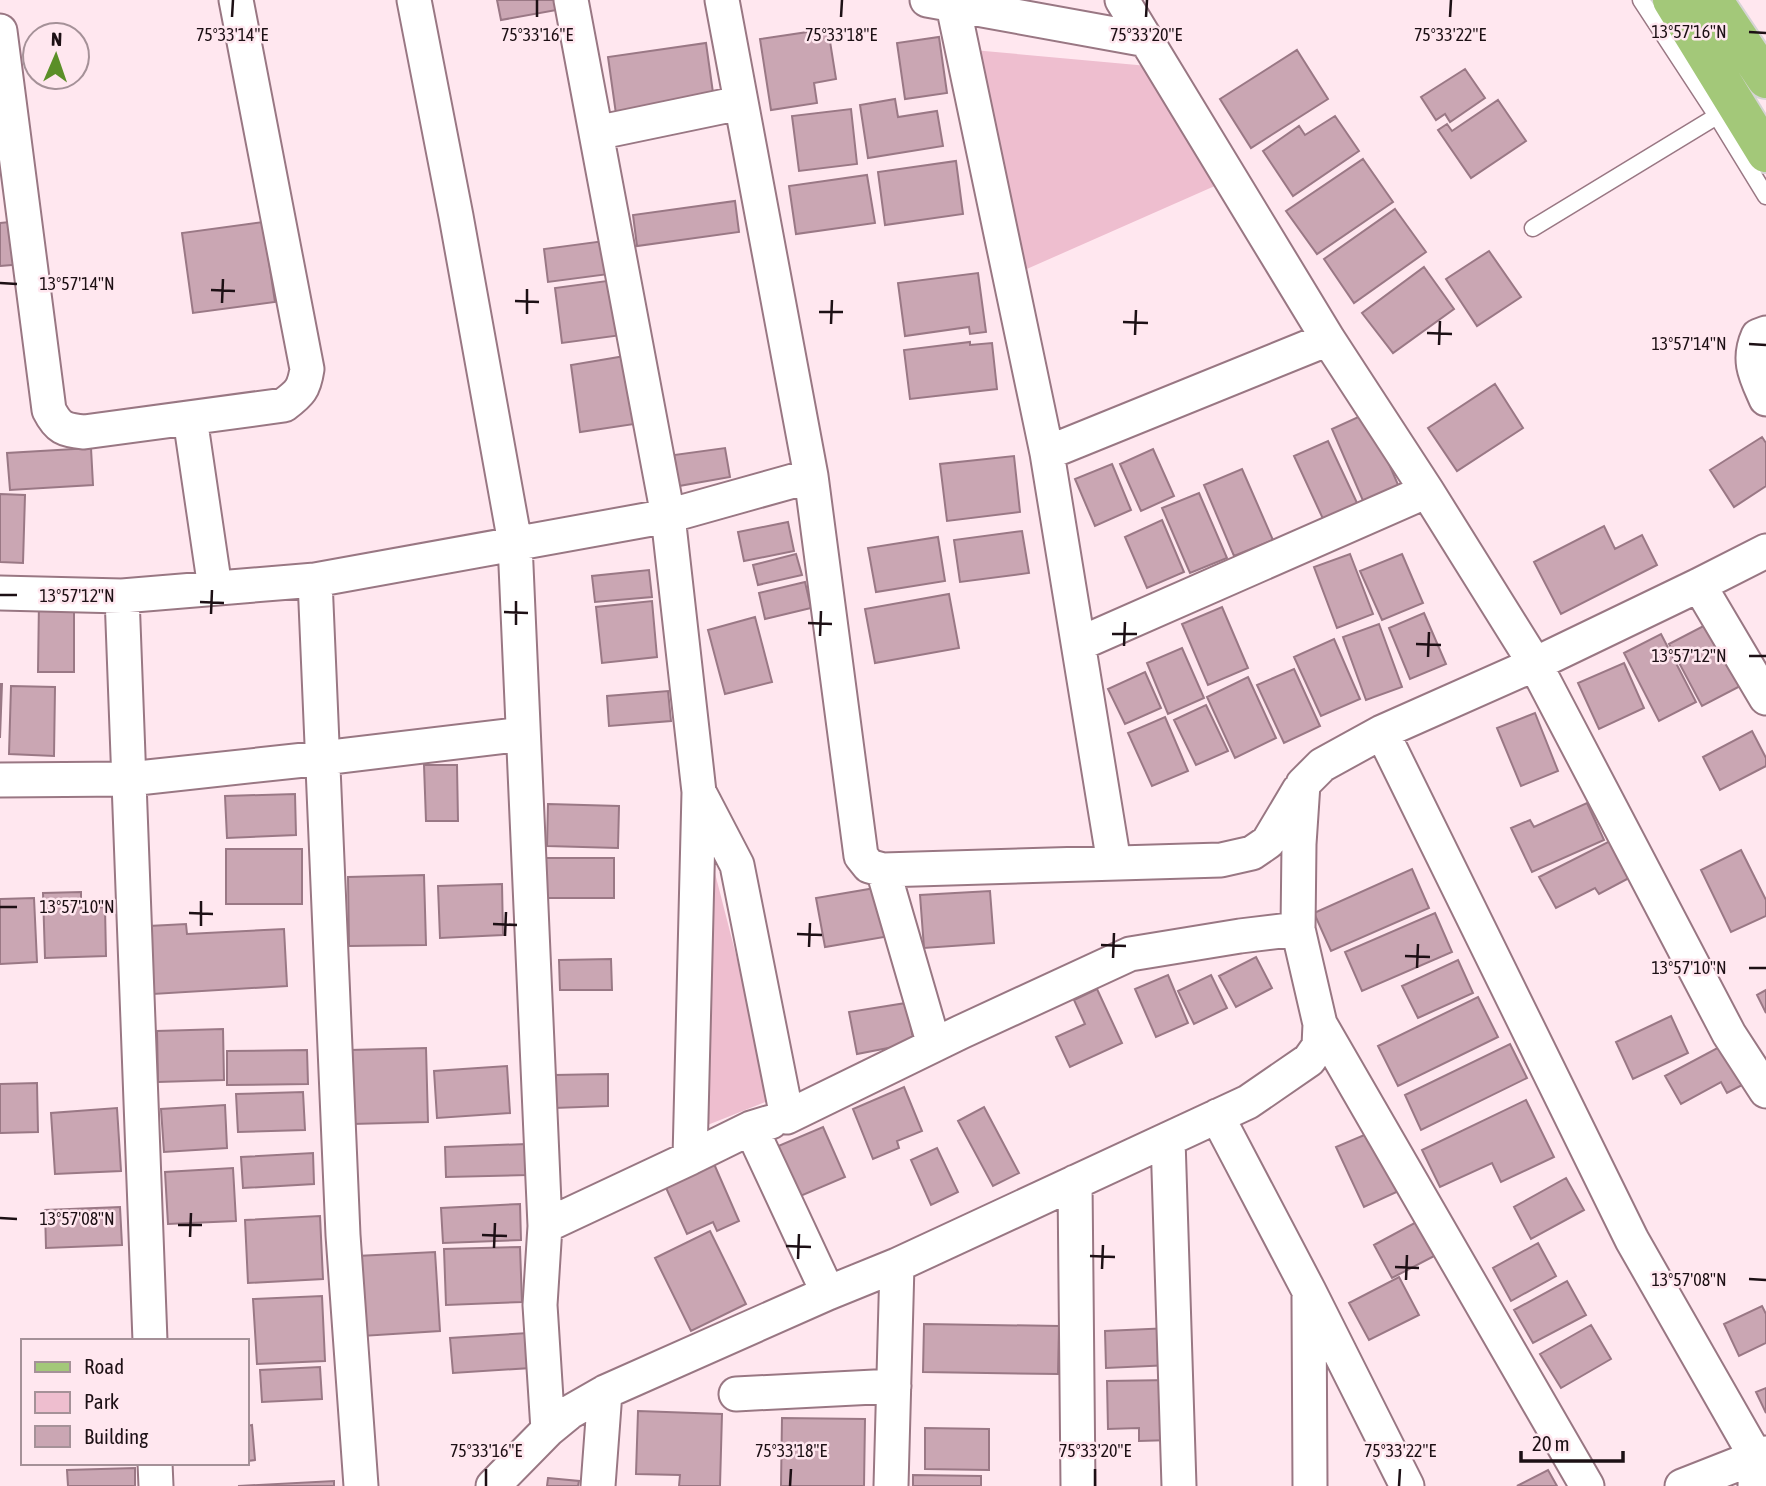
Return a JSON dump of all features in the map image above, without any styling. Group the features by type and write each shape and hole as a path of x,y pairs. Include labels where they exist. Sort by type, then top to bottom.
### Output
{"main road":[{"path":"1672,0 1766,153"},
{"path":"1713,0 1766,59"}],"street":[{"path":"0,30 49,410 54,421 66,430 84,432 284,404 299,394 305,382 307,369 236,0"},
{"path":"414,0 515,543 545,1226 540,1305 548,1430"},
{"path":"571,0 668,516 699,792 690,1158"},
{"path":"722,0 811,476 861,856 869,866 883,870 1222,860 1252,853 1268,842 1303,784 1322,765 1382,732 1535,664 1766,551"},
{"path":"1122,0 1328,339 1535,664 1729,1034 1766,1091"},
{"path":"1114,863 1047,453 940,2 1147,40"},
{"path":"596,132 740,103"},
{"path":"1766,333 1758,336 1752,361 1766,399"},
{"path":"1047,453 1328,339"},
{"path":"190,418 215,588"},
{"path":"0,593 122,596 315,580 668,516 811,476"},
{"path":"1079,644 1427,491"},
{"path":"315,580 343,1235 361,1486"},
{"path":"1699,585 1766,698"},
{"path":"122,596 150,1339"},
{"path":"1382,732 1632,1240 1759,1465 1682,1486"},
{"path":"0,780 129,779 523,734"},
{"path":"493,1486 548,1430 570,1412 605,1392 897,1265 1248,1102 1309,1060 1319,1046 1320,1024 1298,929 1303,784"},
{"path":"699,792 737,865 787,1117"},
{"path":"883,870 934,1045"},
{"path":"545,1226 751,1128 787,1117 1130,954 1298,929"},
{"path":"1320,1024 1587,1486"},
{"path":"1217,1116 1310,1291 1407,1486"},
{"path":"751,1128 828,1293"},
{"path":"1168,1139 1179,1486"},
{"path":"1075,1182 1078,1486"},
{"path":"891,1486 897,1265"},
{"path":"1310,1291 1310,1486"},
{"path":"736,1394 894,1386"},
{"path":"598,1486 605,1392"},
{"path":"155,1465 156,1486"}],"lane":[{"path":"1641,0 1766,196"},
{"path":"1533,228 1717,116"}],"green space":[{"path":"973,50 1148,66 1217,185 1020,272"},
{"path":"708,846 773,1099 705,1126"}],"building":[{"path":"497,0 560,0 562,9 501,20"},
{"path":"828,29 836,79 814,83 817,103 771,110 760,39"},
{"path":"939,37 947,93 905,99 897,43"},
{"path":"706,43 715,107 617,121 608,57"},
{"path":"1297,50 1328,99 1251,148 1220,99"},
{"path":"1465,69 1485,98 1450,122 1445,114 1436,120 1421,97"},
{"path":"895,99 898,117 937,111 943,146 868,158 860,105"},
{"path":"1498,100 1526,141 1471,178 1438,130 1447,124 1452,131"},
{"path":"851,109 857,164 799,171 792,116"},
{"path":"1335,116 1359,151 1293,196 1263,151 1299,126 1305,135"},
{"path":"1363,159 1393,202 1317,254 1286,211"},
{"path":"956,161 963,214 885,225 878,172"},
{"path":"867,175 875,223 796,234 789,186"},
{"path":"735,201 739,232 637,246 633,215"},
{"path":"1395,209 1426,252 1354,303 1324,259"},
{"path":"19,221 24,264 0,266 0,223"},
{"path":"263,222 275,302 193,313 182,233"},
{"path":"604,241 609,274 548,282 544,249"},
{"path":"1489,251 1521,297 1477,326 1446,279"},
{"path":"1424,267 1454,309 1393,353 1362,313"},
{"path":"978,273 986,332 970,334 969,327 905,336 898,283"},
{"path":"614,280 622,335 562,343 555,288"},
{"path":"970,342 970,345 992,343 997,389 910,399 904,350"},
{"path":"631,355 641,423 580,432 571,365"},
{"path":"1495,384 1523,428 1457,471 1428,428"},
{"path":"1367,413 1399,487 1364,503 1332,429"},
{"path":"1762,437 1766,443 1766,486 1734,507 1710,470"},
{"path":"1328,441 1358,505 1324,521 1294,456"},
{"path":"91,448 93,485 10,490 7,453"},
{"path":"725,448 730,477 679,486 674,455"},
{"path":"1153,449 1174,496 1141,511 1120,464"},
{"path":"1014,456 1020,512 947,521 940,464"},
{"path":"1112,464 1131,510 1095,526 1075,479"},
{"path":"1242,469 1273,540 1234,556 1204,485"},
{"path":"1199,493 1227,558 1190,573 1162,508"},
{"path":"0,494 25,495 23,563 0,562"},
{"path":"1162,520 1184,572 1147,588 1125,537"},
{"path":"788,522 794,551 744,561 738,532"},
{"path":"1604,526 1615,549 1642,535 1657,565 1561,614 1534,562"},
{"path":"1022,531 1029,573 960,582 954,540"},
{"path":"938,537 945,581 876,592 868,548"},
{"path":"796,554 802,575 758,585 753,565"},
{"path":"1350,554 1373,614 1337,628 1314,567"},
{"path":"1402,554 1423,603 1382,620 1360,571"},
{"path":"649,570 652,597 595,602 592,576"},
{"path":"805,582 811,608 765,619 759,593"},
{"path":"949,594 959,648 875,663 865,609"},
{"path":"39,600 74,600 74,672 38,672"},
{"path":"652,601 657,657 602,663 596,607"},
{"path":"1222,607 1248,668 1208,685 1182,624"},
{"path":"1424,613 1446,664 1410,679 1389,628"},
{"path":"755,617 772,682 725,694 708,630"},
{"path":"1713,621 1746,683 1702,706 1669,644"},
{"path":"1379,624 1402,687 1366,700 1343,637"},
{"path":"1661,634 1696,702 1659,721 1624,653"},
{"path":"1334,639 1360,699 1321,716 1294,657"},
{"path":"1182,648 1204,698 1168,714 1147,663"},
{"path":"1624,663 1644,708 1599,729 1578,683"},
{"path":"1294,669 1320,726 1284,743 1257,685"},
{"path":"1145,672 1161,708 1125,724 1108,689"},
{"path":"1248,677 1276,738 1235,758 1207,697"},
{"path":"0,684 2,684 0,738"},
{"path":"11,686 55,687 54,756 9,754"},
{"path":"668,691 671,721 609,726 607,696"},
{"path":"1206,705 1228,751 1196,765 1174,720"},
{"path":"1535,713 1558,771 1521,786 1497,728"},
{"path":"1165,717 1188,771 1152,786 1128,733"},
{"path":"1752,731 1766,758 1766,766 1720,790 1703,757"},
{"path":"424,765 457,765 458,821 426,821"},
{"path":"295,794 296,835 227,838 225,796"},
{"path":"1587,803 1604,840 1532,872 1511,828 1530,820 1534,827"},
{"path":"548,804 619,806 618,848 547,846"},
{"path":"1610,841 1629,878 1599,894 1595,888 1556,908 1539,877"},
{"path":"226,849 302,849 302,904 226,904"},
{"path":"1741,850 1766,900 1766,916 1731,932 1701,870"},
{"path":"545,858 614,858 614,898 545,898"},
{"path":"1412,869 1429,908 1331,951 1314,913"},
{"path":"424,875 426,945 349,946 348,877"},
{"path":"502,884 503,935 440,938 438,886"},
{"path":"881,887 890,936 825,947 816,898"},
{"path":"990,891 994,943 924,948 920,895"},
{"path":"81,892 81,908 105,907 106,956 45,958 43,893"},
{"path":"34,898 37,962 0,964 0,899"},
{"path":"1435,913 1452,952 1362,991 1345,952"},
{"path":"186,924 187,934 284,929 287,986 153,994 149,926"},
{"path":"1256,957 1272,988 1236,1007 1219,976"},
{"path":"611,959 612,990 560,990 559,960"},
{"path":"1458,960 1473,993 1418,1018 1402,986"},
{"path":"1168,975 1188,1023 1156,1037 1135,989"},
{"path":"1211,975 1227,1008 1194,1024 1178,991"},
{"path":"1097,989 1122,1043 1070,1067 1056,1037 1085,1024 1074,1000"},
{"path":"1766,990 1766,1013 1757,995"},
{"path":"1478,997 1498,1037 1398,1086 1378,1046"},
{"path":"906,1003 914,1043 857,1054 849,1012"},
{"path":"1671,1016 1688,1053 1633,1079 1616,1042"},
{"path":"223,1029 224,1080 158,1082 157,1031"},
{"path":"1510,1044 1527,1078 1421,1130 1405,1095"},
{"path":"1723,1045 1744,1084 1727,1093 1721,1082 1681,1104 1665,1076"},
{"path":"426,1048 428,1122 352,1124 350,1050"},
{"path":"307,1050 308,1084 227,1085 227,1051"},
{"path":"507,1066 510,1113 437,1118 434,1071"},
{"path":"608,1074 608,1106 554,1108 554,1075"},
{"path":"37,1083 38,1132 0,1133 0,1084"},
{"path":"904,1087 922,1131 897,1141 899,1148 873,1159 853,1109"},
{"path":"303,1092 305,1130 238,1132 236,1094"},
{"path":"1526,1100 1554,1157 1501,1182 1492,1163 1440,1187 1422,1150"},
{"path":"225,1105 227,1148 164,1152 161,1109"},
{"path":"984,1107 1019,1173 993,1186 958,1121"},
{"path":"117,1108 121,1171 55,1174 51,1113"},
{"path":"823,1127 845,1177 791,1200 769,1150"},
{"path":"1376,1130 1403,1189 1364,1207 1336,1147"},
{"path":"526,1144 527,1175 446,1177 445,1147"},
{"path":"937,1148 958,1192 931,1205 911,1160"},
{"path":"313,1153 314,1184 243,1188 241,1157"},
{"path":"711,1157 739,1221 717,1231 713,1222 687,1234 662,1179"},
{"path":"233,1168 236,1221 168,1224 165,1172"},
{"path":"1566,1178 1584,1210 1531,1239 1514,1207"},
{"path":"520,1204 521,1240 443,1243 441,1208"},
{"path":"120,1207 122,1245 46,1248 45,1210"},
{"path":"320,1216 323,1279 248,1283 245,1220"},
{"path":"1420,1220 1438,1254 1392,1278 1374,1245"},
{"path":"710,1231 746,1304 691,1331 655,1258"},
{"path":"1538,1243 1556,1276 1511,1301 1493,1268"},
{"path":"520,1247 522,1302 446,1305 444,1249"},
{"path":"435,1252 440,1331 362,1336 357,1256"},
{"path":"1399,1277 1419,1315 1369,1340 1349,1303"},
{"path":"1567,1281 1586,1315 1533,1343 1514,1310"},
{"path":"322,1296 325,1361 257,1364 253,1299"},
{"path":"1762,1306 1766,1314 1766,1343 1739,1356 1724,1324"},
{"path":"924,1324 1059,1326 1058,1374 923,1372"},
{"path":"1591,1325 1611,1359 1561,1388 1540,1354"},
{"path":"1170,1328 1171,1365 1106,1368 1105,1331"},
{"path":"528,1333 531,1368 453,1373 450,1338"},
{"path":"320,1367 322,1399 262,1402 260,1370"},
{"path":"1170,1380 1172,1440 1139,1441 1139,1428 1108,1429 1107,1381"},
{"path":"1766,1388 1766,1413 1756,1392"},
{"path":"638,1411 722,1414 720,1486 679,1486 680,1475 636,1474"},
{"path":"782,1418 865,1419 864,1486 781,1486"},
{"path":"252,1425 255,1460 248,1461 248,1426"},
{"path":"925,1428 989,1429 989,1470 925,1469"},
{"path":"135,1468 135,1486 68,1486 67,1470"},
{"path":"1548,1470 1557,1486 1517,1486"},
{"path":"913,1475 981,1476 981,1486 913,1486"},
{"path":"548,1478 579,1481 578,1486 547,1486"},
{"path":"334,1481 334,1486 238,1486"}]}
